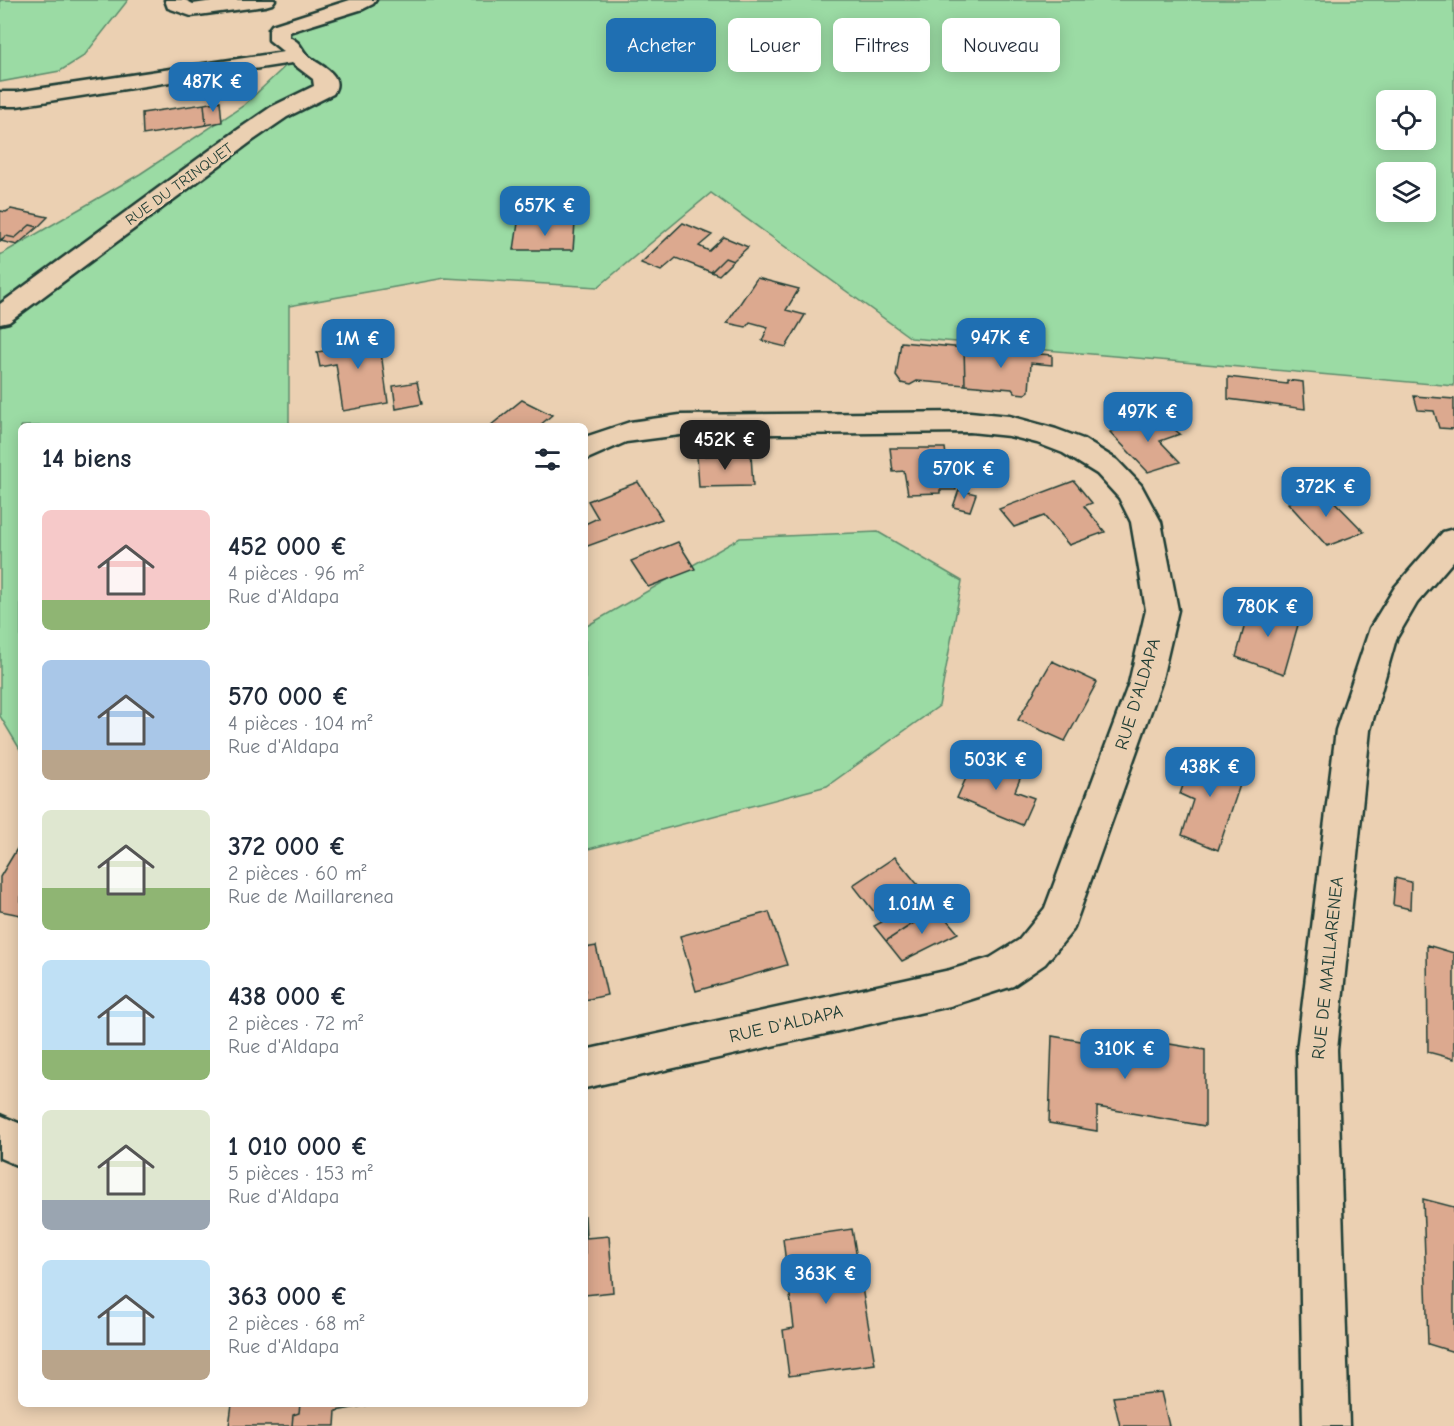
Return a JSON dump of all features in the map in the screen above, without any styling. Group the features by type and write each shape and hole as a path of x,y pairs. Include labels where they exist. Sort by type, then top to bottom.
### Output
{"street":[{"path":"175,0 175,4 191,10 265,0"},
{"path":"0,99 17,99 296,56 293,47 279,40 279,29 295,21 352,7 366,0"},
{"name":"RUE DU TRINQUET","path":"0,316 252,130 279,112 325,89 324,77 296,56"},
{"name":"RUE D'ALDAPA","path":"588,448 602,439 636,429 680,425 970,422 1008,426 1046,436 1073,446 1107,467 1131,492 1146,522 1162,610 1145,683 1060,918 1032,952 1000,973 950,988 588,1068"},
{"name":"RUE DE MAILLARENEA","path":"1326,1426 1317,1050 1353,730 1381,637 1406,595 1454,540"},
{"path":"0,1135 18,1145"}],"green space":[{"path":"0,0 128,0 84,56 60,71 0,82"},
{"path":"375,0 1454,0 1454,386 911,338 711,193 598,287 445,278 289,306 289,423 18,423 18,746 0,716 0,255 140,174 243,106 296,56 289,32 353,11"},
{"path":"878,532 962,581 939,706 827,786 588,849 588,625 740,538"}],"building":[{"path":"220,101 222,122 206,125 204,104"},
{"path":"204,104 206,125 143,135 142,113"},
{"path":"11,209 48,217 38,227 30,225 15,238 6,236 0,240 0,211 6,212"},
{"path":"518,223 575,223 573,250 514,250"},
{"path":"683,223 712,235 699,246 709,251 724,237 748,247 733,261 725,258 711,272 676,258 661,271 641,263"},
{"path":"30,225 38,227 17,245 1,241 6,236 15,238"},
{"path":"725,258 733,261 719,275 711,272"},
{"path":"757,278 799,289 786,310 805,315 786,347 762,341 768,327 750,322 746,327 727,323"},
{"path":"378,331 388,403 343,411 336,364 320,367 317,352 329,350 328,339"},
{"path":"901,342 964,348 965,385 917,381 910,385 901,383 896,376"},
{"path":"964,348 1052,355 1052,365 1031,363 1029,391 1025,394 1015,393 1012,389 965,385"},
{"path":"1228,377 1287,384 1287,380 1303,382 1305,409 1228,399"},
{"path":"417,382 422,404 396,409 393,386"},
{"path":"1414,396 1454,399 1454,429 1439,428 1434,411 1418,410"},
{"path":"522,400 552,415 543,423 494,423"},
{"path":"1159,417 1180,434 1160,441 1180,462 1148,472 1110,432"},
{"path":"890,448 945,448 948,471 954,471 956,490 908,494 904,471 893,472"},
{"path":"751,455 753,486 699,487 697,456"},
{"path":"1074,481 1092,503 1084,506 1105,532 1069,545 1044,516 1014,527 999,509"},
{"path":"638,482 662,519 588,546 588,523 598,518 588,501"},
{"path":"959,490 976,494 970,511 953,507"},
{"path":"1323,490 1364,532 1327,546 1288,503"},
{"path":"678,542 695,569 648,587 631,561"},
{"path":"1251,602 1300,618 1284,674 1236,657"},
{"path":"1052,661 1097,682 1065,741 1018,720"},
{"path":"1195,751 1245,770 1218,850 1182,835 1193,800 1180,794"},
{"path":"976,756 1022,774 1015,791 1034,798 1022,825 957,798"},
{"path":"18,847 18,914 0,911 0,877"},
{"path":"895,857 937,908 886,941 874,926 882,922 853,885"},
{"path":"1395,878 1411,882 1410,909 1393,905"},
{"path":"937,908 958,933 902,961 886,941"},
{"path":"769,912 787,965 696,991 680,936"},
{"path":"1427,945 1454,953 1454,1059 1428,1052"},
{"path":"596,946 607,995 588,999 588,947"},
{"path":"1098,1032 1205,1050 1205,1126 1097,1107 1097,1131 1049,1123 1052,1036 1098,1044"},
{"path":"1423,1199 1454,1207 1454,1352 1428,1344"},
{"path":"852,1229 875,1364 789,1376 783,1330 794,1328 783,1239"},
{"path":"609,1236 613,1292 588,1295 588,1238"},
{"path":"1161,1392 1169,1426 1120,1426 1113,1397"},
{"path":"232,1407 300,1407 299,1413 293,1415 292,1426 229,1426"},
{"path":"300,1407 358,1407 336,1411 335,1426 292,1426 293,1415 299,1413"}]}
